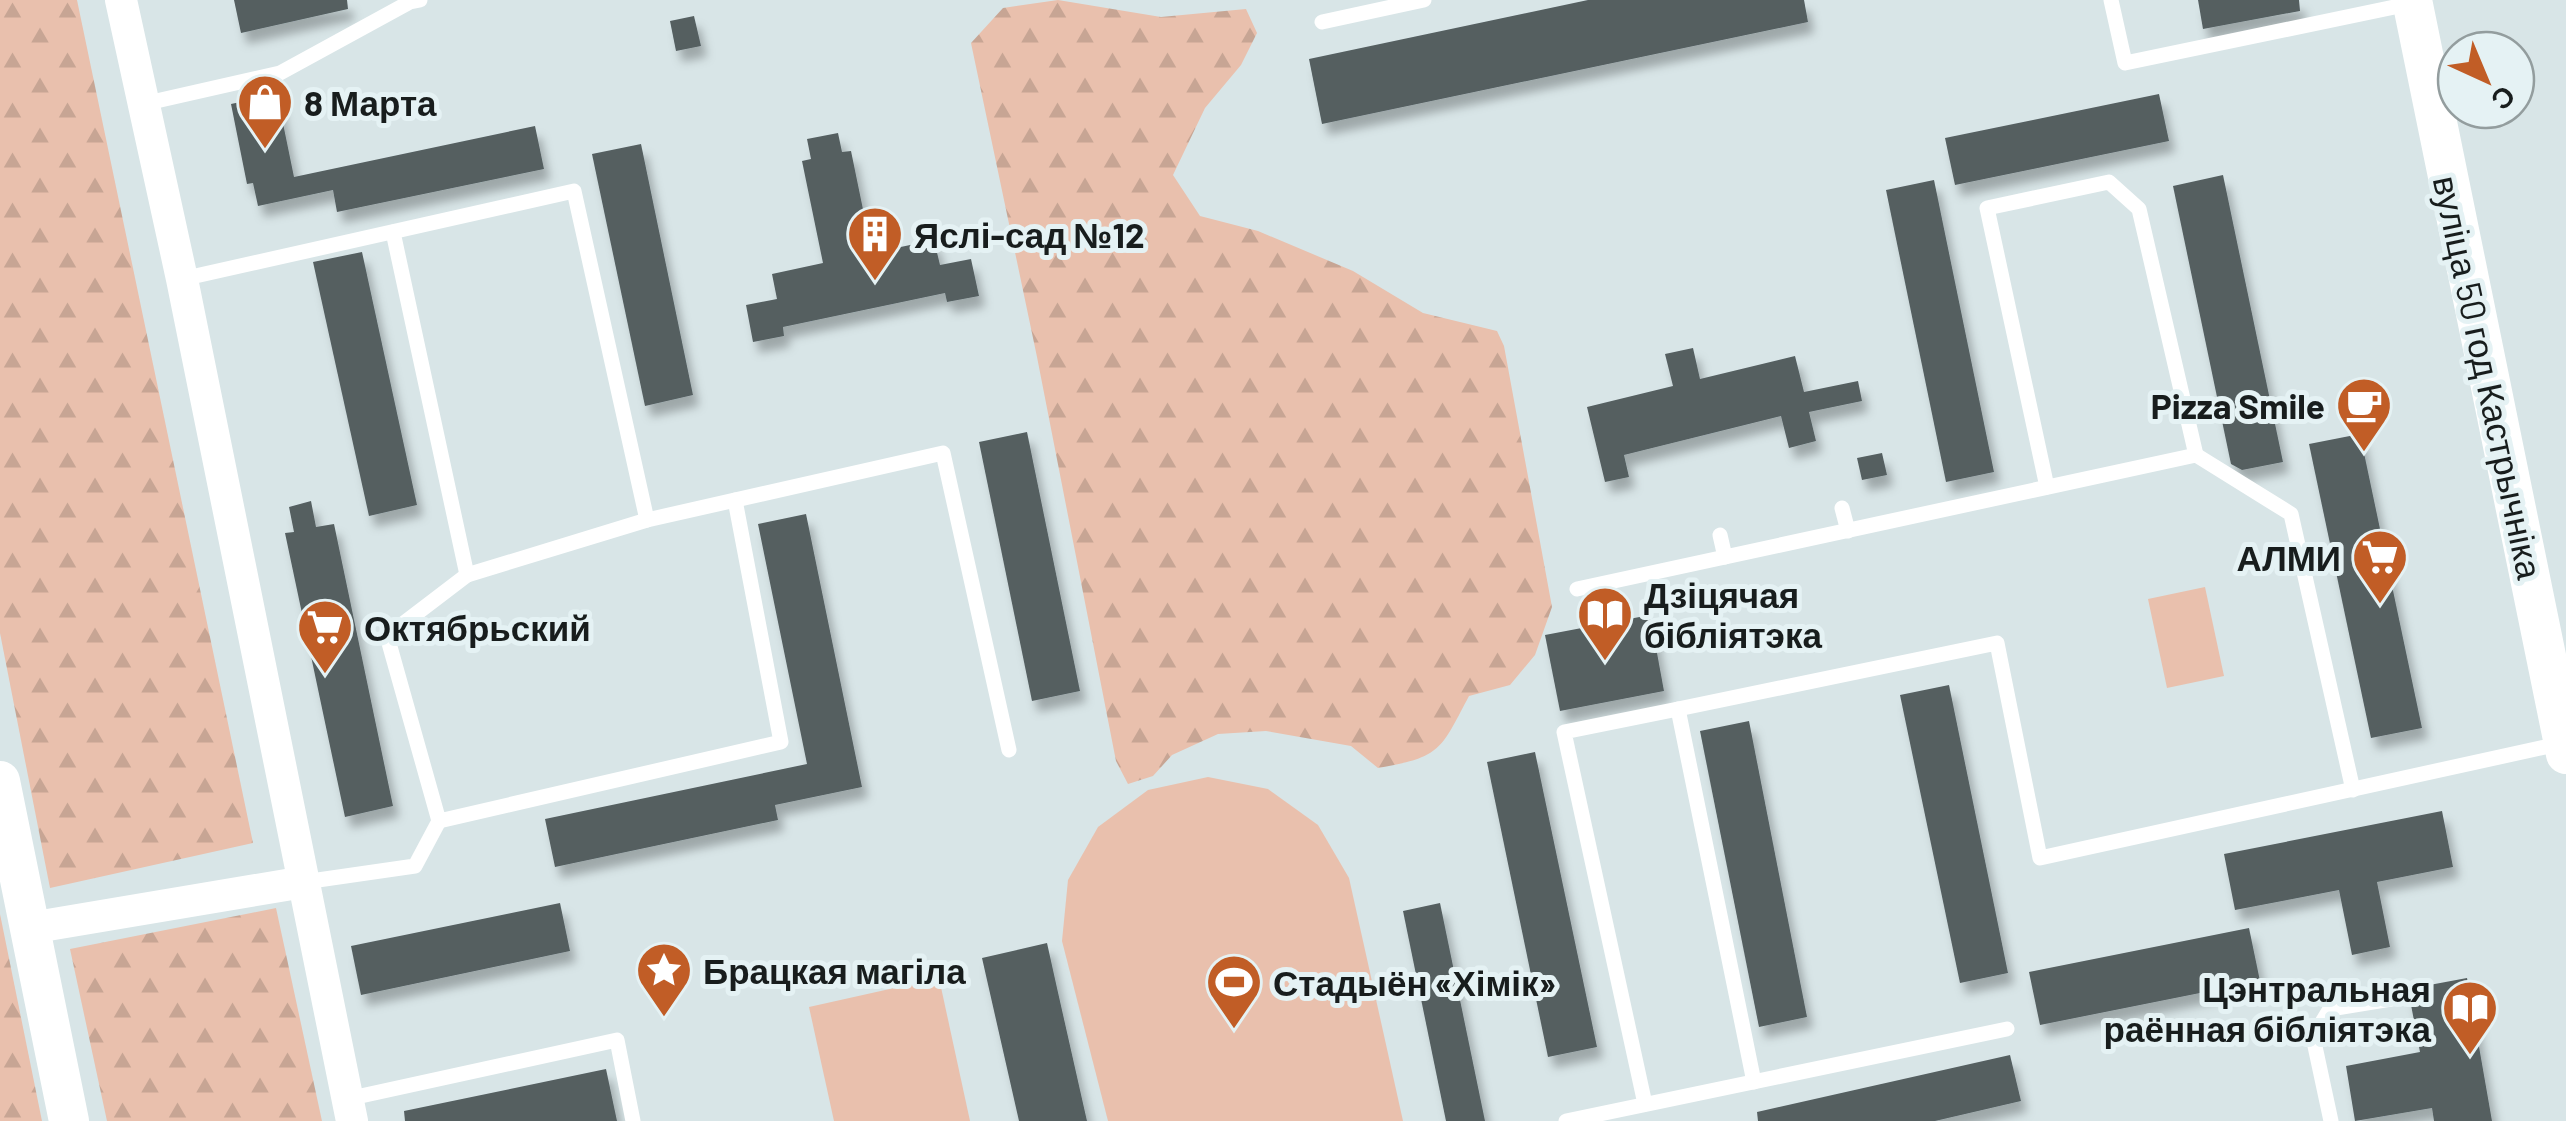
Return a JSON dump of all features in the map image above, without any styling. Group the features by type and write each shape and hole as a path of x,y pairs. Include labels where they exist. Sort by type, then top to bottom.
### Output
{"street":[{"path":"121,0 182,280 350,1110"},
{"name":"вуліца 50 год Кастрычніка","path":"2413,2 2565,749"},
{"path":"0,781 69,1121"},
{"path":"30,928 304,882"}],"lane":[{"path":"143,104 280,73 420,0"},
{"path":"2111,0 2125,63 2413,2"},
{"path":"1322,22 1418,1"},
{"path":"2047,487 1987,208 2109,182 2139,209 2196,455"},
{"path":"182,280 574,191 648,520"},
{"path":"393,232 466,576"},
{"path":"304,882 415,866 439,821 387,636 466,576 648,520 943,453 1010,750"},
{"path":"1577,590 2196,455 2291,514 2354,790"},
{"path":"439,821 781,742 735,500"},
{"path":"1842,508 1848,530"},
{"path":"1720,535 1725,557"},
{"path":"1645,1104 1564,732 1997,643 2040,858 2565,749"},
{"path":"1678,708 1754,1082"},
{"path":"2330,1121 2313,1038 2330,1009 2391,999"},
{"path":"1566,1121 2007,1029"},
{"path":"350,1110 617,1040 633,1121"}],"green space":[{"path":"0,0 77,0 253,843 50,888 0,633"},
{"path":"1058,0 1161,17 1246,9 1257,33 1241,65 1205,108 1173,175 1200,216 1258,231 1353,271 1423,313 1497,331 1504,346 1552,607 1535,655 1510,685 1469,696 1444,740 1427,755 1378,768 1351,746 1266,731 1218,734 1172,755 1153,776 1128,784 1116,761 971,43 1003,8"},
{"path":"2205,587 2224,676 2167,688 2148,599"},
{"name":"Стадыён «Хімік»","path":"1208,777 1268,789 1318,825 1349,878 1403,1121 1108,1121 1062,941 1068,880 1098,827 1148,790"},
{"path":"276,908 322,1121 107,1121 70,949"},
{"path":"0,914 42,1121 0,1121"},
{"path":"939,978 970,1121 834,1121 809,1007"}],"building":[{"path":"234,0 347,0 348,9 241,33"},
{"path":"1588,0 1804,0 1808,22 1322,124 1309,59"},
{"path":"2198,0 2299,0 2300,11 2203,29"},
{"path":"694,16 701,46 676,51 670,21"},
{"path":"277,94 294,177 535,126 544,169 337,212 333,190 258,206 253,183 247,184 231,104"},
{"path":"2159,94 2169,141 1955,185 1945,138"},
{"name":"Яслі-сад №12","path":"838,133 842,152 851,151 872,253 934,240 940,265 971,259 979,296 947,302 945,293 783,327 784,336 753,342 746,305 777,299 772,274 823,263 802,161 811,159 807,139"},
{"path":"641,144 693,395 645,406 592,154"},
{"path":"2223,175 2283,462 2242,470 2231,464 2173,186"},
{"path":"1934,180 1994,472 1946,482 1886,190"},
{"path":"362,252 417,505 369,516 313,262"},
{"path":"1693,348 1700,379 1795,356 1804,392 1858,381 1862,401 1809,412 1816,441 1789,448 1781,416 1624,455 1629,477 1605,482 1587,407 1673,386 1665,354"},
{"path":"1027,432 1080,691 1032,701 979,442"},
{"path":"2360,434 2422,728 2371,738 2309,444"},
{"path":"1882,453 1887,475 1862,480 1857,458"},
{"path":"311,501 316,527 334,524 393,806 345,817 285,533 294,532 289,507"},
{"path":"806,514 862,787 775,805 778,820 555,867 545,819 807,764 758,524"},
{"name":"Дзіцячая бібліятэка","path":"1650,615 1664,691 1560,711 1545,635"},
{"path":"1949,685 2008,973 1960,983 1900,695"},
{"path":"1749,721 1807,1017 1759,1027 1700,731"},
{"path":"1535,752 1597,1047 1548,1057 1487,762"},
{"path":"2442,811 2453,867 2377,882 2390,947 2352,955 2339,890 2235,910 2224,854"},
{"path":"560,903 570,951 361,995 351,946"},
{"path":"1440,903 1485,1121 1446,1121 1403,911"},
{"path":"2249,928 2260,981 2040,1025 2029,972"},
{"path":"1047,943 1087,1121 1019,1121 982,958"},
{"path":"2467,978 2492,1121 2434,1121 2432,1108 2355,1121 2346,1066 2420,1052 2408,989"},
{"path":"2010,1055 2021,1101 1935,1121 1758,1121 1757,1112"},
{"path":"606,1069 617,1121 405,1121 404,1111"}],"place":[{"name":"8 Марта","path":"265,151"},
{"name":"Яслі-сад №12","path":"875,283"},
{"name":"Pizza Smile","path":"2364,454"},
{"name":"АЛМИ","path":"2380,606"},
{"name":"Дзіцячая бібліятэка","path":"1605,663"},
{"name":"Октябрьский","path":"325,676"},
{"name":"Брацкая магіла","path":"664,1019"},
{"name":"Стадыён «Хімік»","path":"1234,1031"},
{"name":"Цэнтральная раённая бібліятэка","path":"2470,1057"}]}
